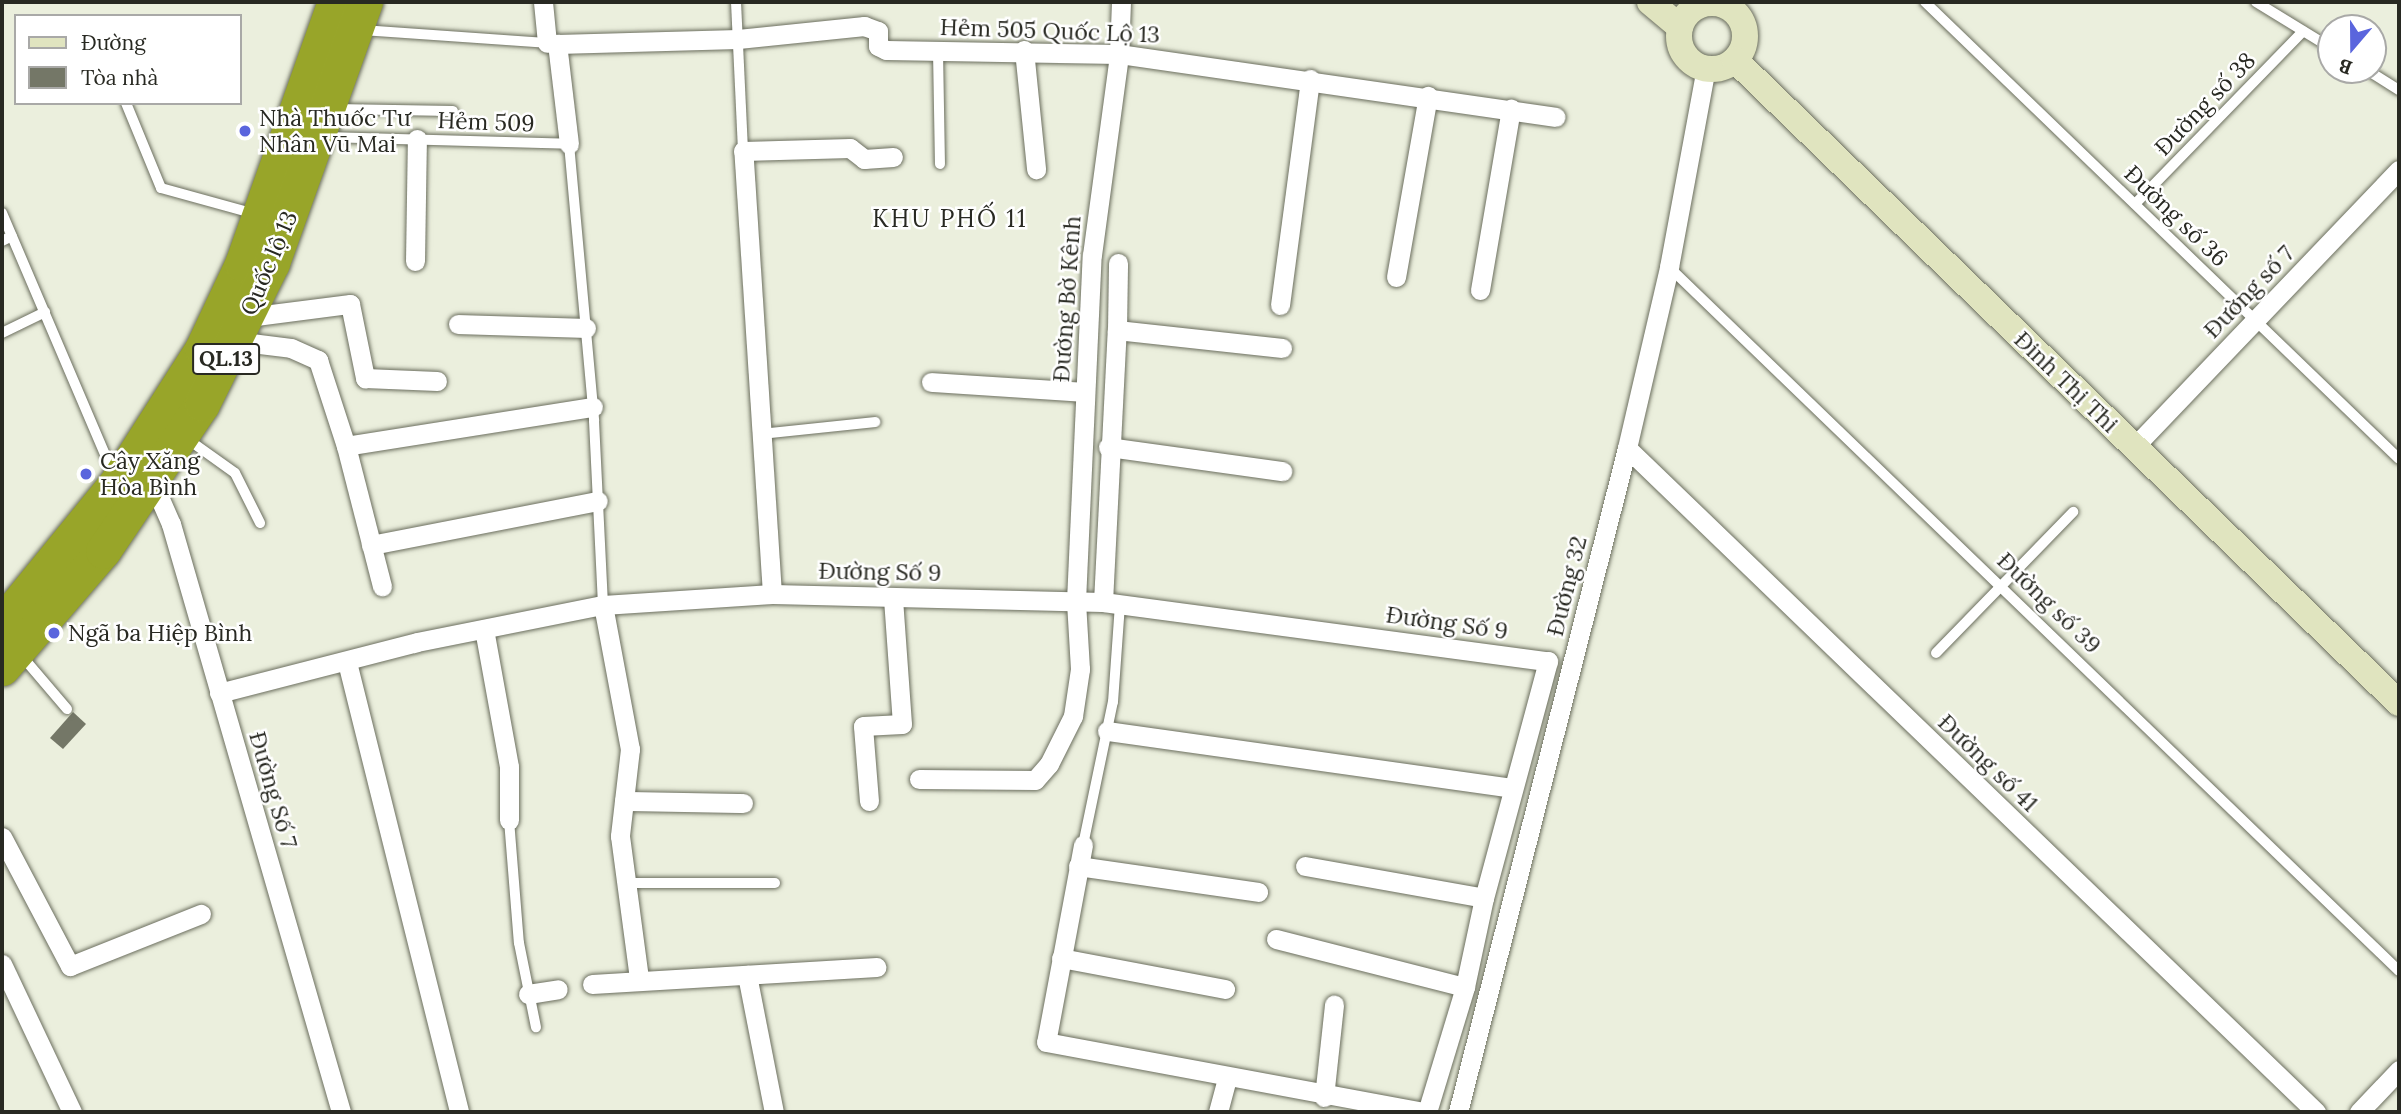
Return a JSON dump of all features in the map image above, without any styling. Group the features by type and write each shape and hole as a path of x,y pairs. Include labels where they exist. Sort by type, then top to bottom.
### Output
{"highway":[{"name":"Quốc lộ 13","path":"7,647 202,349 260,215 335,2"},
{"name":"Quốc lộ 13","path":"7,647 67,598 153,483 182,436 241,329 323,123 360,16"}],"street":[{"path":"543,2 569,144"},
{"name":"Đường Bờ Kênh","path":"919,779 1027,782 1041,774 1065,733 1077,700 1076,601 1092,254 1119,54 1121,2"},
{"path":"1650,2 1680,27"},
{"path":"1713,3 1734,12 1745,32 1735,60 1706,68 1688,59 1682,50 1680,27 1692,9 1713,3"},
{"name":"Hẻm 505 Quốc Lộ 13","path":"552,43 738,38 864,26 878,32 882,49 1119,54 1311,79 1555,117"},
{"path":"1024,50 1036,169"},
{"name":"Đinh Thị Thi","path":"1735,60 2399,703"},
{"name":"Đường 32","path":"1458,1112 1627,448 1669,267 1706,68"},
{"path":"1280,305 1311,79"},
{"path":"1396,278 1428,96"},
{"path":"1480,290 1511,109"},
{"path":"415,261 417,139"},
{"path":"772,594 743,151 850,148 864,159 893,157"},
{"name":"Đường số 7","path":"2134,447 2399,170"},
{"path":"1112,603 1108,447 1118,263"},
{"path":"241,329 350,304 365,378 437,381"},
{"path":"458,324 586,328"},
{"path":"241,329 318,360 346,446 382,586"},
{"path":"1116,330 1282,348"},
{"path":"931,382 1084,392"},
{"path":"346,446 593,407"},
{"path":"1108,447 1282,471"},
{"name":"Đường số 41","path":"1627,448 2316,1112"},
{"name":"Đường Số 7","path":"153,483 171,524 341,1112"},
{"path":"372,545 598,501"},
{"name":"Đường Số 9","path":"219,693 484,629 603,605 772,594 1112,603 1548,661 1513,788"},
{"path":"869,801 863,726 902,724 893,597"},
{"path":"603,605 630,749 620,836 639,978"},
{"path":"484,629 509,767 509,820"},
{"path":"347,662 459,1112"},
{"path":"1083,845 1046,1042 1324,1097 1425,1112 1465,987 1484,898 1513,788 1107,731"},
{"path":"624,802 743,803"},
{"path":"2,837 70,966 201,914"},
{"path":"1078,866 1258,892"},
{"path":"1306,866 1484,898"},
{"path":"1276,939 1465,987"},
{"path":"1061,958 1225,989"},
{"path":"2,964 72,1112"},
{"path":"592,984 639,978 876,967"},
{"path":"747,975 774,1112"},
{"path":"528,994 558,989"},
{"path":"1324,1097 1334,1005"},
{"path":"2358,1112 2399,1070"},
{"path":"1218,1112 1227,1079"}],"lane":[{"path":"736,2 743,151"},
{"name":"Đường số 36","path":"1926,2 2399,459"},
{"path":"2256,2 2317,39"},
{"path":"360,16 552,43"},
{"name":"Đường số 38","path":"2135,204 2303,30"},
{"path":"938,51 940,164"},
{"path":"127,105 161,188 260,215"},
{"path":"323,123 453,111"},
{"name":"Hẻm 509","path":"323,123 417,139 569,144"},
{"path":"569,144 593,407 603,605"},
{"path":"2,213 7,239 45,312 117,482"},
{"name":"Đường số 39","path":"1669,267 2003,586 2399,971"},
{"path":"2,333 45,312"},
{"path":"761,434 875,422"},
{"path":"182,436 235,473 260,523"},
{"path":"1936,653 2073,512"},
{"path":"1083,845 1119,665 1112,603"},
{"path":"7,647 66,709"},
{"path":"509,820 513,898 536,1027"},
{"path":"626,883 775,883"}],"building":[{"path":"73,712 86,724 63,749 50,738"}],"place":[{"name":"Nhà Thuốc Tư Nhân Vū Mai","path":"245,131"},
{"name":"Cây Xăng Hòa Bình","path":"86,474"},
{"name":"Ngã ba Hiệp Bình","path":"54,633"}],"district":[{"name":"KHU PHỐ 11","path":"950,219"}]}
